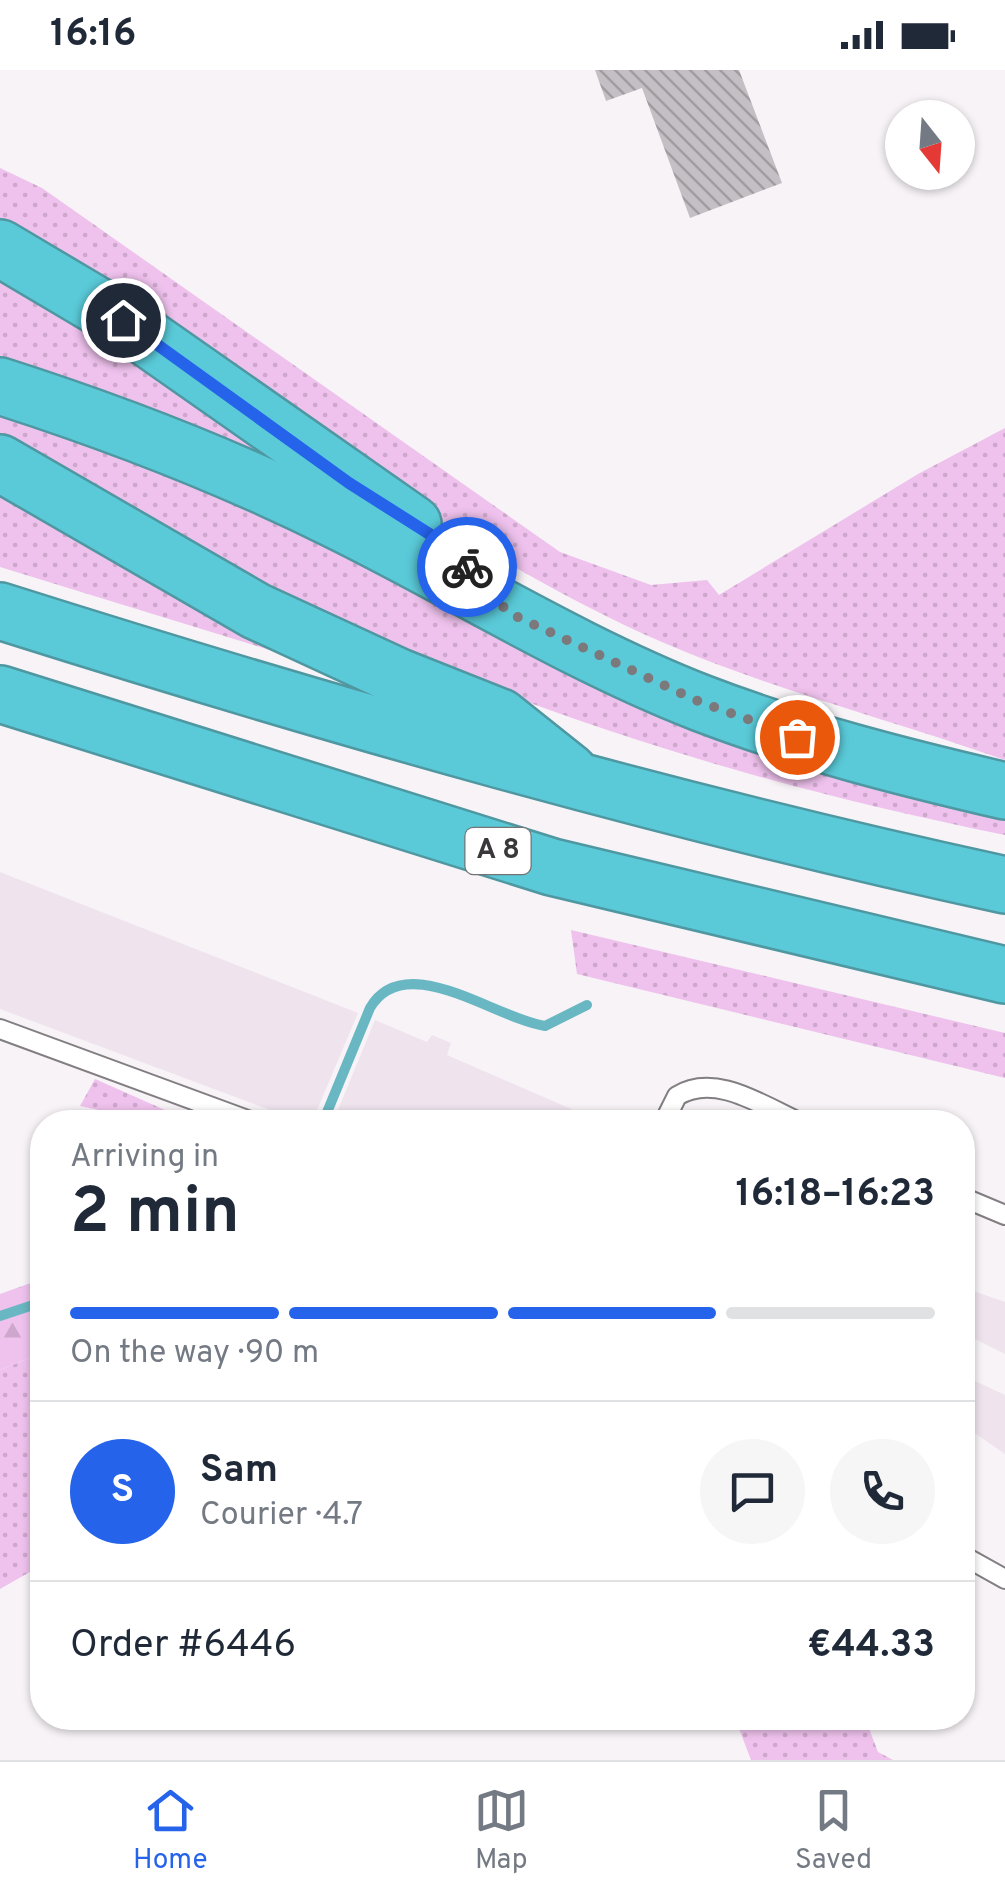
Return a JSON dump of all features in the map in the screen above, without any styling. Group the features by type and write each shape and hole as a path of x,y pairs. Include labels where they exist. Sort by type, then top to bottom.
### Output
{"highway":[{"path":"0,248 123,320 349,483 450,547 509,613"},
{"path":"0,386 116,423 235,471 509,613 700,702 797,737 1005,792"},
{"path":"0,462 256,611 399,677 500,717 587,786"},
{"path":"0,611 338,716 587,786 1005,886"},
{"name":"A 8","path":"0,694 552,867 1005,975"}],"lane":[{"path":"0,1029 219,1110"},
{"path":"670,1110 677,1096 706,1086 771,1110"},
{"path":"975,1202 1005,1214"},
{"path":"975,1562 1005,1579"}],"shaded area":[{"path":"0,872 358,1013 317,1110 270,1110 0,1009"},
{"path":"375,1020 427,1042 432,1035 451,1043 447,1055 573,1110 338,1110"},
{"path":"975,1292 1005,1302 1005,1354 975,1339"},
{"path":"975,1381 1005,1395 1005,1454 975,1433"}],"green space":[{"path":"0,168 42,188 560,552 651,585 707,580 719,595 918,474 1005,428 1005,760 753,677 654,639 449,529 298,432 0,229"},
{"path":"0,265 309,477 0,365"},
{"path":"0,409 263,508 583,680 665,712 1005,811 1005,835 818,792 636,739 545,709 368,638 209,560 0,434"},
{"path":"0,489 315,664 0,567"},
{"path":"571,930 1005,1033 1005,1078 577,974"},
{"path":"95,1079 165,1110 99,1110 80,1106"},
{"path":"30,1283 30,1358 0,1370 0,1294"},
{"path":"30,1358 30,1572 0,1589 0,1370"},
{"path":"740,1730 870,1730 878,1752 893,1760 751,1760"}],"building":[{"path":"595,70 739,70 782,183 690,218 642,88 606,101"}],"waterway":[{"path":"328,1110 370,1008 386,991 405,985 428,985 545,1026 587,1005"},
{"path":"0,1316 30,1306"}],"way so far":[{"path":"467,567 509,613 600,659 700,702 797,737"}],"route":[{"path":"123,320 349,483 450,547 467,567"}]}
